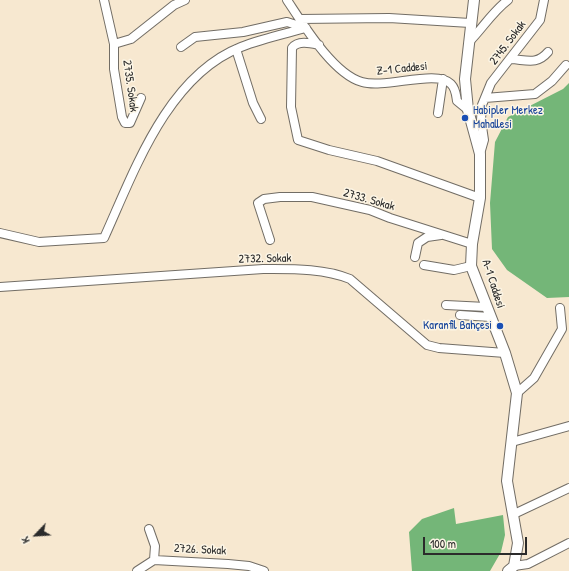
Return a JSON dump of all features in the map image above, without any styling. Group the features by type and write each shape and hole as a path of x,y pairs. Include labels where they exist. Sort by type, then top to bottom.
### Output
{"main road":[{"name":"A-1 Caddesi","path":"474,0 470,22 465,79 468,110 480,154 480,198 472,244 471,266 505,353 517,393 507,481 518,543 511,568"}],"street":[{"path":"104,0 114,44 131,39 174,5 185,0"},
{"name":"Z-1 Caddesi","path":"287,0 306,28 339,69 362,82 386,84 428,77 443,79 451,83 456,92 457,101 468,110"},
{"path":"469,42 484,27 498,8 508,0"},
{"name":"2745. Sokak","path":"480,154 484,140 481,120 482,105 491,83 540,20 544,0"},
{"path":"300,19 395,18 470,22"},
{"path":"181,47 200,35 237,33 288,22 306,28"},
{"path":"0,233 39,242 104,238 149,138 187,85 212,63 236,49 306,28"},
{"path":"319,45 306,43 294,45 292,48 291,107 298,140 329,150 377,161 480,198"},
{"name":"2735. Sokak","path":"114,44 114,69 122,117 126,124 130,123 141,98"},
{"path":"236,49 253,103 261,119"},
{"path":"511,59 536,61 542,59 548,52"},
{"path":"485,98 535,94 552,81 566,65"},
{"path":"438,113 443,79"},
{"name":"2733. Sokak","path":"270,240 258,203 264,199 312,196 370,210 390,218 472,244"},
{"path":"415,258 418,243 427,237 444,234"},
{"path":"424,265 454,270 471,266"},
{"name":"2732. Sokak","path":"0,287 263,269 287,269 339,274 356,284 427,345 439,348 505,353"},
{"path":"446,305 486,307"},
{"path":"517,393 534,378 562,329 560,308"},
{"path":"460,315 490,317"},
{"path":"512,442 569,426"},
{"path":"514,514 569,488"},
{"path":"138,571 154,560 155,546 149,529"},
{"path":"511,568 528,564 569,543"},
{"name":"2726. Sokak","path":"154,560 249,566 264,571"}],"green space":[{"path":"569,83 569,297 547,298 507,270 492,249 490,203 495,142 508,117 563,89"},
{"path":"454,508 456,524 503,515 505,535 501,552 490,571 412,571 409,532 422,519"}],"place":[{"name":"Habipler Merkez Mahallesi","path":"465,118"},
{"name":"Karanfil Bahçesi","path":"500,326"}]}
